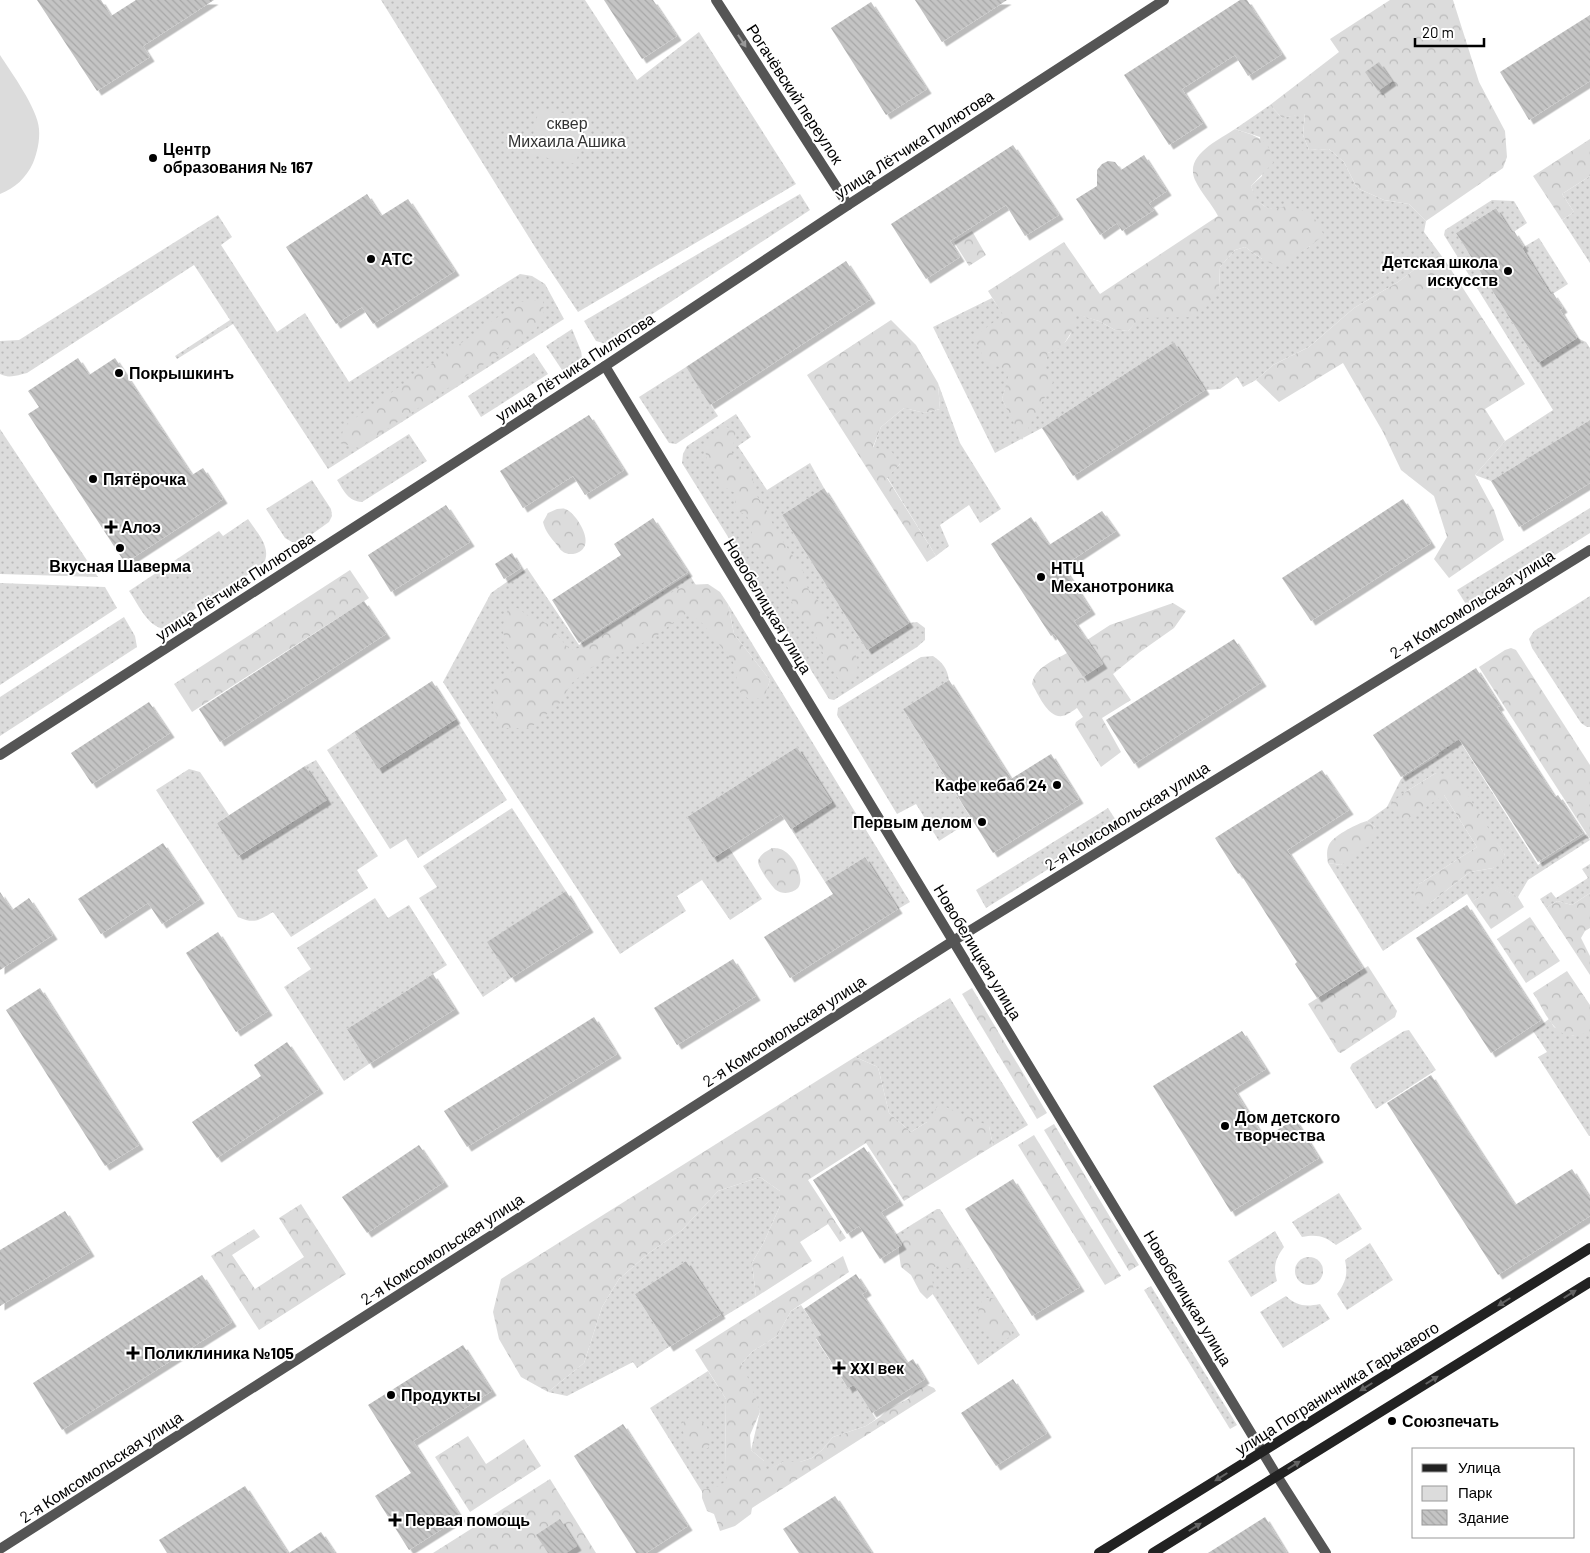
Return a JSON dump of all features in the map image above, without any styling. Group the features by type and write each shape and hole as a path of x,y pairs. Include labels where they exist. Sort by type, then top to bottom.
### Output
{"street":[{"name":"Рогачёвский переулок","path":"716,0 848,204"},
{"name":"улица Лётчика Пилютова","path":"0,755 605,366 848,204 1164,0"},
{"name":"Новобелицкая улица","path":"605,366 1277,1476 1326,1553"},
{"name":"2-я Комсомольская улица","path":"0,1549 953,941 1590,550"},
{"name":"улица Пограничника Гарькавого","path":"1099,1553 1590,1248"},
{"path":"1153,1553 1590,1282"}],"green space":[{"name":"сквер Михаила Ашика","path":"381,0 585,0 637,80 699,32 796,184 578,312 540,255"},
{"path":"1390,0 1453,0 1479,82 1505,131 1507,157 1503,168 1426,221 1409,204 1384,200 1357,188 1344,162 1329,149 1309,150 1303,135 1305,114 1282,118 1270,105 1339,52 1330,39"},
{"path":"0,55 34,111 39,129 39,142 33,163 27,173 15,186 0,194"},
{"path":"1270,105 1282,118 1305,113 1303,135 1309,150 1329,149 1344,162 1357,188 1384,200 1409,204 1426,221 1424,232 1446,262 1427,260 1398,282 1354,308 1309,347 1273,365 1256,380 1243,387 1237,377 1220,389 1205,390 1174,342 1042,428 1023,438 1048,353 1060,346 1068,338 1073,327 1074,313 1099,321 1115,330 1128,331 1140,317 1162,317 1219,289 1220,267 1235,250 1245,247 1262,259 1295,255 1310,246 1278,210 1267,208 1256,200 1251,186 1262,176 1260,137 1235,129"},
{"path":"539,108 586,118 576,164 529,154"},
{"path":"1235,129 1261,139 1272,155 1273,163 1251,186 1260,203 1269,208 1281,208 1288,205 1312,214 1324,235 1279,267 1262,259 1245,247 1235,250 1220,267 1219,289 1207,306 1195,317 1140,318 1128,331 1115,330 1099,321 1075,314 1074,328 1062,347 1048,353 1045,367 1053,382 1022,440 1002,399 1010,370 986,363 974,337 1003,315 988,291 1064,242 1100,294 1218,216 1195,180 1194,163 1212,143"},
{"path":"1590,139 1590,176 1562,194 1574,212 1562,220 1533,176"},
{"path":"1590,176 1590,263 1562,220 1574,212 1562,194"},
{"path":"800,194 810,210 607,344 596,341 584,321"},
{"path":"1492,200 1514,201 1527,223 1512,233 1496,208 1456,233 1538,363 1577,338 1586,342 1590,348 1590,420 1491,481 1475,475 1505,441 1553,410 1444,235 1445,230"},
{"path":"218,215 232,237 221,245 277,332 305,313 349,382 520,274 532,276 545,284 564,319 328,469 233,324 177,359 175,356 230,320 194,265 27,373 17,376 0,374 0,341 19,340"},
{"path":"972,231 986,255 969,266 954,242"},
{"path":"1539,238 1568,284 1551,295 1522,248"},
{"path":"1427,260 1446,262 1525,384 1485,409 1505,441 1475,475 1494,510 1504,540 1449,578 1434,559 1447,537 1434,496 1401,470 1383,432 1343,363 1279,402 1256,380 1273,365 1309,347 1354,308 1398,282"},
{"path":"992,298 1004,315 1011,370 1002,399 1023,438 995,453 933,327"},
{"path":"543,300 544,316 536,329 359,448 340,443 344,426 519,302"},
{"path":"891,320 916,345 938,383 940,409 925,413 904,408 881,427 873,447 892,452 900,464 887,478 936,556 927,562 807,375"},
{"path":"572,329 582,358 564,373 546,346"},
{"path":"534,353 548,374 481,417 468,396"},
{"path":"686,367 718,416 676,444 669,443 639,397"},
{"path":"938,383 960,443 1001,509 980,523 969,505 940,525 949,546 936,556 887,477 900,464 873,448 881,427 904,408 925,413 940,409"},
{"path":"736,414 751,437 738,446 767,490 810,463 824,488 782,515 867,650 909,623 917,622 925,628 925,640 917,647 834,700 829,699 682,463 683,454 687,446"},
{"path":"726,427 736,430 731,450 735,462 752,477 757,496 767,511 776,531 803,571 808,589 822,605 831,630 841,634 851,643 856,653 857,676 847,680 838,679 824,656 812,627 794,613 791,596 784,579 764,563 750,548 752,531 747,516 735,509 735,493 721,485 716,470 707,460 704,445"},
{"path":"0,429 98,577 0,574"},
{"path":"409,434 427,461 362,502 353,500 347,495 337,480"},
{"path":"312,480 331,509 332,516 329,522 301,542 292,542 285,538 266,509"},
{"path":"1590,508 1590,533 1469,609 1457,590"},
{"path":"557,509 569,511 577,519 586,541 581,551 572,554 565,553 561,551 550,537 543,522 548,513"},
{"path":"248,519 265,547 266,559 263,565 164,629 153,624 129,591 219,531 223,536"},
{"path":"527,568 579,645 689,574 765,695 770,680 734,634 728,604 910,902 898,909 865,857 825,882 791,829 832,802 797,747 687,817 713,858 729,848 762,899 730,920 702,880 677,896 686,911 620,954 443,682 491,593"},
{"path":"350,570 369,598 192,712 174,684"},
{"path":"0,583 105,587 117,608 0,685"},
{"path":"708,584 720,592 728,604 734,634 770,680 765,696 751,701 740,692 733,662 703,624 688,612 654,638 589,669 572,683 559,704 530,728 499,728 493,703 495,687 518,666 507,647 502,628 508,609 517,608 529,616 548,624 570,650 588,646 660,598 687,585"},
{"path":"1590,596 1590,727 1587,727 1581,723 1532,648 1529,639 1534,631"},
{"path":"1173,603 1186,611 1174,628 1113,674 1131,700 1102,718 1121,752 1101,767 1075,725 1083,717 1077,708 1066,715 1054,715 1045,706 1032,684 1034,678 1045,665 1067,653 1083,677 1103,664 1087,640 1110,625"},
{"path":"124,617 135,636 137,647 0,736 0,697"},
{"path":"1511,648 1516,650 1590,765 1590,839 1479,667"},
{"path":"933,656 944,666 949,680 903,709 972,820 939,841 916,804 897,814 837,715 838,708 921,657"},
{"path":"456,719 507,800 418,858 406,839 390,849 327,750 354,732 378,769"},
{"path":"1458,738 1538,865 1587,834 1590,840 1528,880 1518,897 1496,886 1472,902 1467,894 1383,951 1328,863 1341,865 1375,827 1367,821 1387,807 1401,779 1439,755 1438,751","holes":["1436,773 1497,843 1505,855 1493,868 1470,872 1430,903 1419,884 1477,847 1444,795 1402,794"]},
{"path":"316,760 378,856 357,870 368,888 291,937 273,912 256,921 238,917 156,790 189,769 200,772 229,815 217,823 239,856 326,800 305,766"},
{"path":"1436,773 1453,777 1467,794 1505,855 1502,864 1493,868 1470,872 1430,903 1423,905 1417,901 1415,893 1419,884 1477,847 1444,795 1406,820 1394,813 1391,804 1402,794"},
{"path":"512,808 566,891 488,942 511,978 483,997 419,898 437,887 423,866"},
{"path":"1108,808 1119,825 986,908 976,890"},
{"path":"1367,821 1375,827 1376,836 1370,845 1341,865 1328,863 1327,850 1333,840 1347,830"},
{"path":"772,848 785,851 793,860 799,872 800,883 798,888 793,891 785,893 776,890 758,864 760,856"},
{"path":"1590,864 1590,893 1572,905 1557,901 1546,908 1540,899 1551,892 1556,898 1588,878 1582,869"},
{"path":"1496,885 1518,897 1524,907 1491,929 1472,902"},
{"path":"1590,893 1590,928 1585,931 1581,938 1590,956 1590,975 1546,908 1557,901 1572,905"},
{"path":"375,898 388,918 409,905 447,965 347,1029 369,1064 344,1081 284,987 311,969 297,948"},
{"path":"1530,917 1560,961 1526,983 1497,939"},
{"path":"1368,966 1397,1011 1395,1017 1341,1053 1338,1052 1308,1004"},
{"path":"1567,971 1590,1005 1590,1033 1571,1036 1559,1031 1553,1025 1533,993"},
{"path":"972,988 1047,1113 1037,1119 962,994"},
{"path":"950,998 1028,1125 993,1146 989,1126 927,1122 911,1132 889,1113 878,1067 855,1057"},
{"path":"1549,1019 1554,1027 1572,1036 1580,1033 1590,1033 1590,1136 1538,1057 1547,1052 1533,1031"},
{"path":"1409,1030 1436,1070 1376,1109 1350,1068 1352,1064 1404,1031"},
{"path":"855,1057 878,1067 889,1113 911,1132 927,1122 939,1104 989,1126 993,1146 904,1201 866,1143 808,1180 846,1238 840,1242 828,1224 800,1242 812,1261 756,1297 752,1263 764,1242 780,1206 780,1191 760,1177 718,1191 682,1230 649,1253 619,1279 602,1307 584,1363 548,1392 521,1377 499,1339 493,1312 501,1279"},
{"path":"1054,1124 1139,1265 1129,1271 1044,1130"},
{"path":"1034,1135 1121,1276 1105,1285 1018,1145"},
{"path":"760,1177 780,1191 780,1206 764,1242 752,1263 756,1297 723,1317 686,1261 635,1294 669,1347 637,1368 633,1362 567,1396 548,1392 584,1363 602,1307 619,1279 649,1253 682,1230 718,1191"},
{"path":"1339,1193 1362,1229 1336,1245 1320,1236 1302,1237 1292,1222"},
{"path":"301,1204 346,1274 259,1330 211,1256 254,1229 260,1237 232,1255 255,1289 304,1257 279,1218"},
{"path":"937,1209 940,1209 1020,1335 978,1365 895,1235"},
{"path":"940,1213 971,1261 969,1268 960,1273 940,1265 931,1268 934,1293 927,1299 920,1292 911,1275 901,1267 899,1246 907,1230 923,1219"},
{"path":"1275,1231 1284,1247 1276,1263 1277,1281 1251,1297 1228,1261"},
{"path":"1370,1243 1393,1280 1347,1310 1337,1294 1346,1278 1345,1260"},
{"path":"843,1256 849,1272 791,1311 777,1336 753,1351 741,1364 751,1384 760,1412 750,1435 751,1450 764,1461 764,1472 783,1462 800,1462 812,1458 833,1437 866,1426 888,1409 908,1399 916,1390 927,1385 936,1391 752,1508 751,1514 735,1526 720,1531 714,1514 707,1511 702,1498 702,1490 719,1486 727,1480 725,1467 726,1399 695,1350"},
{"path":"1309,1257 1319,1261 1323,1271 1319,1281 1309,1285 1299,1281 1295,1271 1299,1261"},
{"path":"1151,1286 1237,1425 1230,1429 1144,1290"},
{"path":"1286,1296 1301,1305 1320,1304 1330,1319 1283,1348 1260,1312"},
{"path":"984,1298 994,1298 1009,1319 1012,1335 1003,1342 996,1342 986,1332 980,1322 978,1310"},
{"path":"801,1305 821,1335 816,1339 848,1388 854,1385 876,1419 866,1426 833,1437 812,1458 800,1462 783,1462 764,1473 764,1461 751,1450 760,1412 741,1364 753,1351 777,1336 791,1311"},
{"path":"708,1371 726,1399 725,1467 752,1508 724,1527 650,1408"},
{"path":"691,1416 707,1427 712,1439 708,1448 696,1449 688,1444 682,1423"},
{"path":"468,1436 486,1464 524,1439 541,1466 470,1512 435,1457"},
{"path":"550,1479 596,1553 433,1553"}],"building":[{"path":"37,0 101,0 111,16 136,0 214,0 143,46 150,57 97,91"},
{"path":"604,0 653,0 677,36 642,59"},
{"path":"915,0 1007,0 942,42"},
{"path":"1240,0 1247,0 1282,54 1248,76 1235,55 1182,89 1203,123 1169,145 1124,75"},
{"path":"871,2 927,89 886,115 831,28"},
{"path":"1590,15 1590,81 1529,120 1500,72"},
{"path":"1379,62 1392,81 1378,91 1365,72"},
{"path":"1013,145 1059,215 1025,236 1006,205 950,241 960,257 926,279 891,224"},
{"path":"1144,155 1167,191 1149,203 1154,210 1122,231 1117,223 1100,235 1076,199 1097,186 1097,170 1102,164 1108,161 1115,162 1121,170"},
{"name":"АТС","path":"367,194 381,216 408,199 455,271 373,324 362,307 336,324 286,247"},
{"name":"Детская школа искусств","path":"1496,208 1512,233 1514,231 1524,247 1522,248 1551,295 1553,293 1563,308 1560,310 1577,338 1538,363 1456,233"},
{"path":"846,261 871,299 710,405 686,367"},
{"path":"1174,342 1205,390 1073,476 1042,428"},
{"path":"78,358 89,375 115,358 192,475 203,468 223,499 125,563 28,414 39,407 28,391"},
{"path":"589,415 624,470 585,495 573,476 523,508 500,471"},
{"path":"1590,420 1590,483 1519,527 1491,481"},
{"path":"824,488 909,623 867,650 782,515"},
{"path":"1403,499 1431,543 1311,621 1282,578"},
{"path":"446,505 470,542 391,592 368,555"},
{"name":"НТЦ Механотроника","path":"1102,511 1116,531 1063,566 1091,610 1074,621 1103,664 1083,677 1054,634 1051,636 991,544 1031,517 1049,545"},
{"path":"653,518 688,572 579,643 552,600 621,555 614,544"},
{"path":"512,553 521,568 504,579 495,564"},
{"path":"364,601 386,634 220,742 199,709"},
{"path":"1234,639 1262,682 1134,764 1106,720"},
{"path":"1476,668 1500,706 1497,707 1555,797 1558,795 1583,833 1538,862 1459,739 1401,777 1373,735"},
{"path":"949,680 1011,779 1051,754 1079,799 993,853 903,709"},
{"path":"432,681 456,719 378,769 354,732"},
{"path":"149,702 170,733 92,784 71,753"},
{"path":"797,747 832,802 791,829 781,814 713,858 687,817"},
{"path":"305,766 327,800 238,856 217,823"},
{"path":"1322,770 1349,810 1287,850 1363,968 1317,998 1295,964 1297,962 1240,873 1238,874 1215,838"},
{"path":"163,843 200,899 162,924 148,903 101,934 78,899"},
{"path":"865,857 898,909 790,978 764,937 833,894 825,882"},
{"path":"566,891 589,928 511,978 487,942"},
{"path":"0,892 12,910 29,898 53,935 0,970"},
{"path":"1467,905 1541,1020 1491,1053 1416,938"},
{"path":"218,932 268,1011 236,1032 186,953"},
{"path":"733,959 756,996 677,1045 654,1008"},
{"path":"433,974 455,1009 369,1064 347,1029"},
{"path":"40,988 139,1145 105,1166 6,1010"},
{"path":"594,1017 617,1054 467,1147 444,1111"},
{"path":"1242,1031 1266,1069 1234,1089 1264,1138 1295,1119 1319,1158 1231,1212 1153,1086"},
{"path":"287,1042 319,1089 217,1158 192,1122 261,1076 254,1065"},
{"path":"1431,1075 1515,1205 1572,1169 1590,1198 1590,1216 1498,1275 1387,1103"},
{"path":"419,1145 444,1182 367,1233 342,1197"},
{"path":"864,1147 899,1201 881,1212 902,1245 880,1259 859,1226 847,1234 813,1180"},
{"path":"1013,1179 1080,1287 1032,1316 965,1209"},
{"path":"65,1211 90,1252 0,1306 0,1250"},
{"path":"686,1261 721,1314 669,1347 635,1294"},
{"path":"856,1274 867,1291 862,1294 907,1363 913,1359 925,1379 872,1413 854,1385 848,1388 816,1338 821,1335 804,1309"},
{"name":"Поликлиника №105","path":"202,1275 232,1322 62,1430 33,1383"},
{"path":"463,1345 492,1391 413,1441 461,1517 409,1550 375,1496 411,1473 368,1405"},
{"path":"1013,1379 1047,1433 996,1466 961,1413"},
{"path":"623,1424 688,1526 646,1553 636,1553 574,1456"},
{"path":"245,1486 288,1553 167,1553 159,1540"},
{"path":"835,1496 872,1553 799,1553 783,1529"},
{"path":"1265,1517 1287,1553 1208,1553"},
{"path":"560,1519 577,1546 566,1553 548,1553 536,1535"},
{"path":"321,1532 335,1553 289,1553"}],"place":[{"name":"Центр образования № 167","path":"153,158"},
{"name":"АТС","path":"371,259"},
{"name":"Детская школа искусств","path":"1508,271"},
{"name":"Покрышкинъ","path":"119,373"},
{"name":"Пятёрочка","path":"93,479"},
{"name":"Алоэ","path":"111,527"},
{"name":"Вкусная Шаверма","path":"120,548"},
{"name":"НТЦ Механотроника","path":"1041,577"},
{"name":"Кафе кебаб 24","path":"1057,785"},
{"name":"Первым делом","path":"982,822"},
{"name":"Дом детского творчества","path":"1225,1126"},
{"name":"Поликлиника №105","path":"133,1353"},
{"name":"XXI век","path":"839,1368"},
{"name":"Продукты","path":"391,1395"},
{"name":"Союзпечать","path":"1392,1421"},
{"name":"Первая помощь","path":"395,1520"}]}
